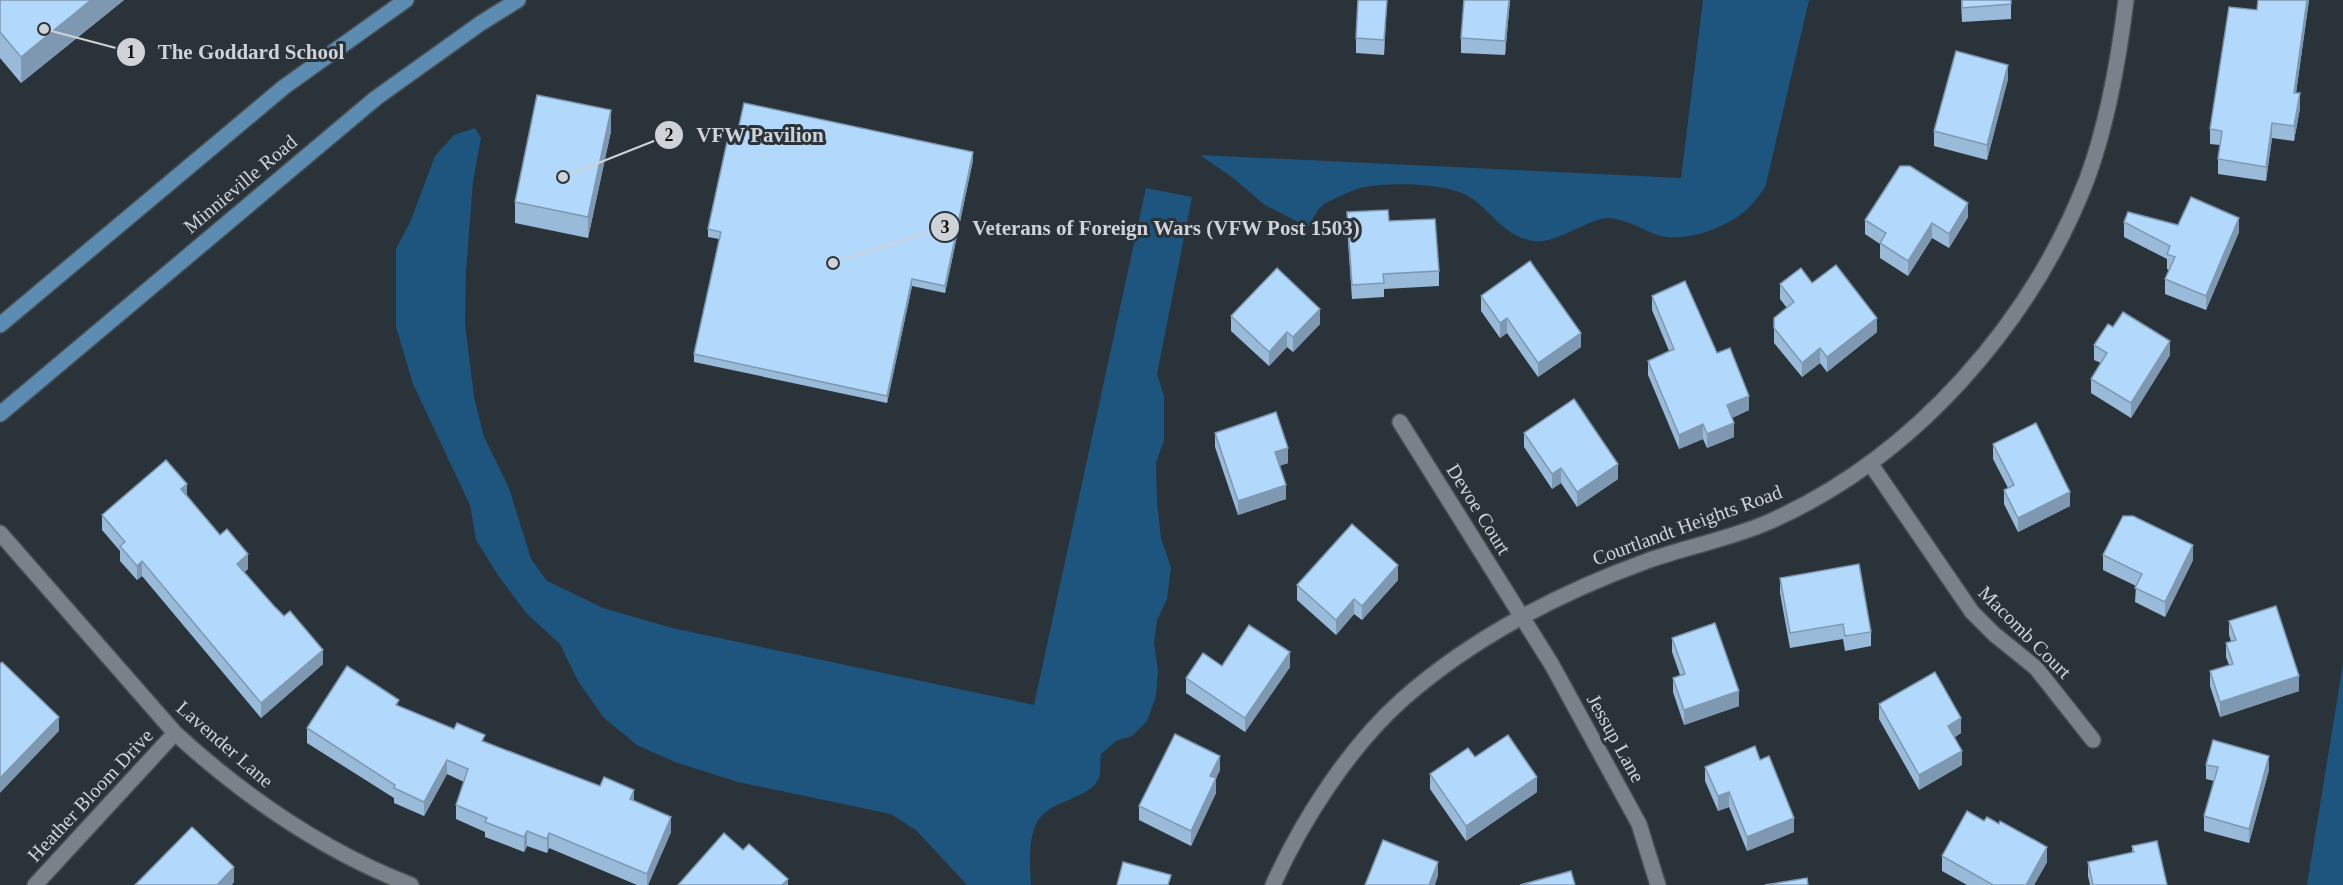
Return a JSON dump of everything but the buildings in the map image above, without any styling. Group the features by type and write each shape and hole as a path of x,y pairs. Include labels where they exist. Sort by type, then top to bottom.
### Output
{"main road":[{"path":"0,325 285,87 406,0"},
{"name":"Minnieville Road","path":"0,414 376,98 481,23 518,0"}],"street":[{"name":"Courtlandt Heights Road","path":"1273,885 1286,857 1311,815 1372,731 1402,699 1433,675 1474,646 1522,618 1606,576 1771,521 1806,503 1870,463 1942,401 1977,362 2025,297 2060,239 2087,177 2104,116 2126,0"},
{"name":"Devoe Court","path":"1400,422 1522,618"},
{"name":"Macomb Court","path":"1870,463 1972,612 1994,634 2036,668 2093,740"},
{"name":"Lavender Lane","path":"0,533 175,733 203,759 265,807 309,835 357,862 411,885"},
{"name":"Jessup Lane","path":"1522,618 1552,665 1639,824 1658,885"},
{"name":"Heather Bloom Drive","path":"35,885 175,733"}],"shaded area":[{"path":"1703,0 1809,0 1765,188 1750,207 1735,219 1701,234 1665,237 1625,221 1607,218 1599,219 1561,236 1534,241 1506,229 1468,196 1446,188 1403,184 1365,187 1337,197 1321,207 1308,227 1265,205 1233,178 1200,155 1681,178"},
{"path":"475,128 481,138 473,181 466,271 465,324 474,397 484,437 509,488 531,559 547,581 603,608 672,628 1034,705 1146,188 1192,197 1157,374 1164,396 1164,440 1156,463 1157,502 1161,538 1171,568 1167,599 1157,620 1154,643 1158,670 1156,696 1147,721 1132,736 1116,741 1101,754 1100,776 1094,786 1050,809 1036,824 1031,846 1031,885 967,885 917,831 891,814 738,782 675,762 637,745 604,718 578,681 560,644 527,614 498,575 476,540 470,505 413,384 396,327 396,249 411,220 435,156 454,135"},
{"path":"2343,664 2343,885 2307,885"}],"place":[{"name":"The Goddard School","path":"44,29"},
{"name":"VFW Pavilion","path":"563,177"},
{"name":"Veterans of Foreign Wars (VFW Post 1503)","path":"833,263"}]}
